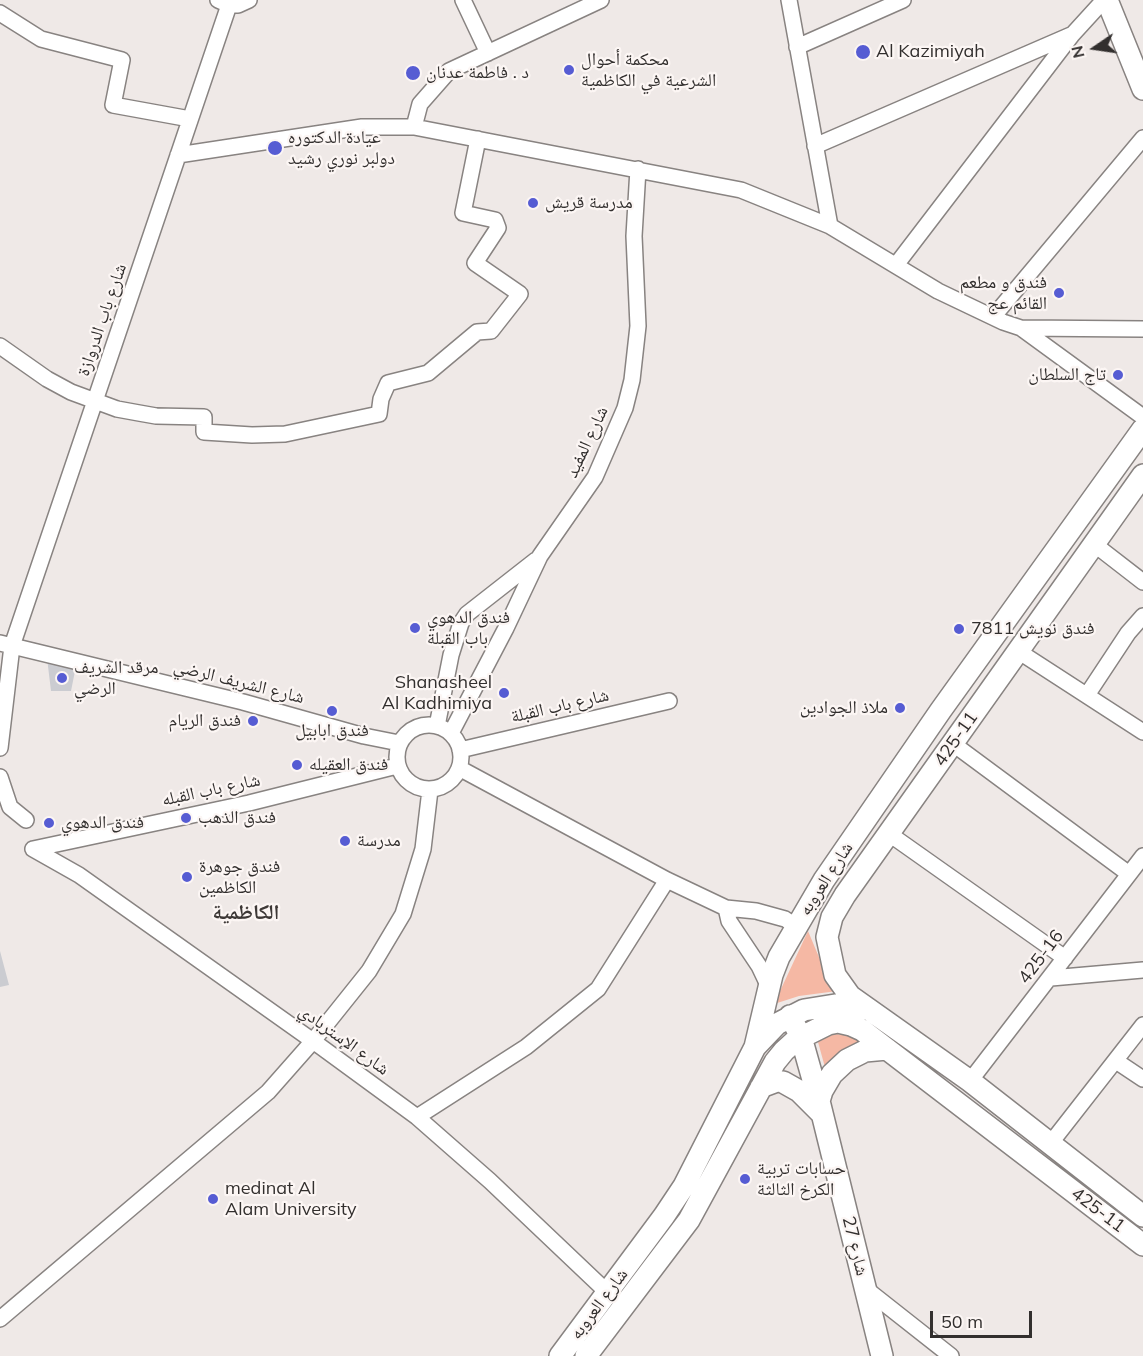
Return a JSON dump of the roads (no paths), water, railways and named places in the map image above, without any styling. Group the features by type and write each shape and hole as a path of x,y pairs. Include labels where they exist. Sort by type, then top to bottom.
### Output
{"street":[{"path":"223,3 238,5 249,0"},
{"path":"463,0 488,53"},
{"path":"414,127 420,104 449,71 601,0"},
{"path":"789,0 830,226"},
{"path":"797,47 903,0"},
{"path":"896,265 1072,35 1105,0 1143,89"},
{"name":"شارع باب الدروازة","path":"0,748 6,645 95,402 190,119 223,3"},
{"path":"0,13 41,39 122,60 113,105 190,119"},
{"path":"815,146 1072,35"},
{"path":"178,155 362,127 414,127 741,190 830,226 938,291 1021,328 1143,417"},
{"path":"993,317 1143,138"},
{"path":"0,346 47,379 71,392 117,409 156,416 204,417 204,432 252,435 285,434 380,414 381,399 388,383 428,373 477,332 491,332 520,294 475,263 498,228 495,220 463,213 478,139"},
{"name":"شارع المفيد","path":"451,733 540,556 595,477 625,408 632,380 638,326 634,236 638,169"},
{"path":"1021,328 1143,329"},
{"name":"شارع العروبه","path":"560,1356 684,1186 752,1053 779,957 824,880 941,710 1143,429"},
{"name":"425-11","path":"1143,475 844,895 832,917 827,937 835,975 841,986 866,1009 970,1082 1143,1216"},
{"path":"1094,544 1143,582"},
{"path":"437,726 456,638 467,614 540,556"},
{"path":"1087,695 1128,633 1143,616"},
{"name":"شارع الشريف الرضي","path":"6,645 243,702 364,736 399,743"},
{"path":"1018,651 1143,732"},
{"name":"شارع باب القبلة","path":"460,750 669,701"},
{"path":"423,725 437,726 451,733 462,759 455,777 440,788 430,790 419,789 410,784 402,776 397,766 396,754 399,743 405,735 413,728 423,725"},
{"path":"952,743 1129,874"},
{"name":"شارع باب القبله","path":"33,849 249,803 397,766"},
{"path":"459,768 667,880 726,908 756,910 785,919 796,926"},
{"path":"0,777 10,807 26,820"},
{"path":"0,1319 268,1092 313,1041 369,971 403,914 423,849 430,790"},
{"path":"888,833 1065,958"},
{"name":"شارع الإستربادي","path":"33,849 79,876 313,1041 417,1118 490,1181 608,1293"},
{"name":"425-16","path":"970,1082 1143,856"},
{"path":"417,1118 526,1047 598,989 667,880"},
{"path":"726,908 729,921 759,966 769,987"},
{"path":"1051,978 1143,970"},
{"name":"425-11","path":"752,1053 777,1024 804,1010 835,1005 866,1009"},
{"name":"شارع 27","path":"790,1016 801,1037 821,1107 882,1356"},
{"name":"شارع العروبه","path":"586,1356 689,1220 764,1081 784,1051 801,1037 828,1024 838,1022 850,1024"},
{"name":"425-11","path":"850,1024 862,1030 1143,1245"},
{"path":"1050,1144 1143,1025"},
{"path":"821,1107 822,1091 832,1074 847,1060 865,1051 887,1049"},
{"path":"752,1053 771,1054 784,1051"},
{"path":"752,1053 764,1060 767,1067 764,1081 777,1081 791,1086 821,1107"},
{"path":"1116,1061 1143,1079"},
{"path":"866,1289 951,1356"}],"place":[{"name":"Al Kazimiyah","path":"863,52"},
{"name":"محكمة أحوال الشرعية في الكاظمية","path":"569,70"},
{"name":"د . فاطمة عدنان","path":"413,73"},
{"name":"عيادة الدكتوره دولبر نوري رشيد","path":"275,148"},
{"name":"مدرسة قريش","path":"533,203"},
{"name":"فندق و مطعم القائم عج","path":"1059,293"},
{"name":"تاج السلطان","path":"1118,375"},
{"name":"فندق الدهوي باب القبلة","path":"415,628"},
{"name":"فندق نويش 7811","path":"959,629"},
{"name":"مرقد الشريف الرضي","path":"62,678"},
{"name":"Shanasheel Al Kadhimiya","path":"504,693"},
{"name":"ملاذ الجوادين","path":"900,708"},
{"name":"فندق ابابيل","path":"332,711"},
{"name":"فندق الريام","path":"253,721"},
{"name":"فندق العقيله","path":"297,765"},
{"name":"فندق الذهب","path":"186,818"},
{"name":"فندق الدهوي","path":"49,823"},
{"name":"مدرسة","path":"345,841"},
{"name":"فندق جوهرة الكاظمين","path":"187,877"},
{"name":"حسابات تربية الكرخ الثالثة","path":"745,1179"},
{"name":"medinat Al Alam University","path":"213,1199"}],"district":[{"name":"الكاظمية","path":"246,913"}]}
